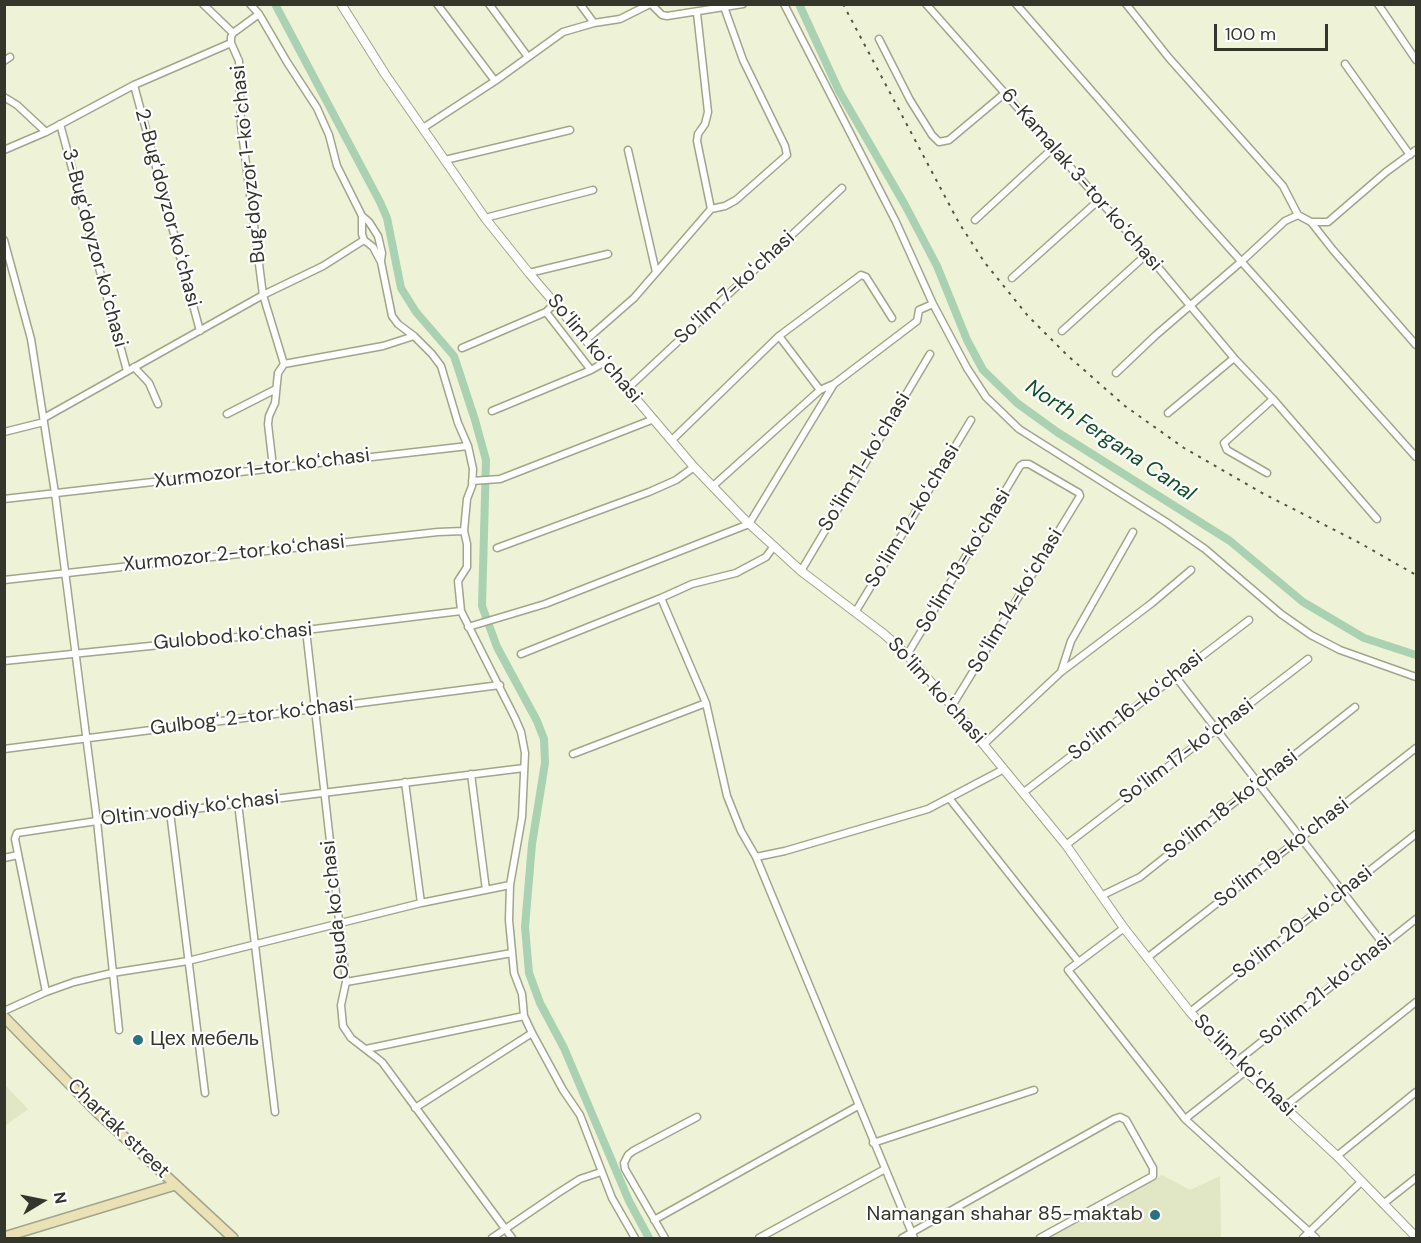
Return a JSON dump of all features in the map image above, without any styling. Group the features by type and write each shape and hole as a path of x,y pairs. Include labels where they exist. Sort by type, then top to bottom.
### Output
{"main road":[{"name":"Chartak street","path":"4,1017 96,1111 233,1239"},
{"path":"4,1237 175,1185"}],"street":[{"path":"203,4 233,33 260,14"},
{"path":"250,4 260,14 287,62 317,108 329,135 337,166 362,216 378,236 382,253 381,261"},
{"name":"Soʻlim koʻchasi","path":"341,4 485,218 694,467 749,524 801,571 856,611 907,655 1024,792 1103,895 1124,928 1190,1012 1236,1062 1337,1156 1416,1237"},
{"path":"437,4 495,81"},
{"path":"489,4 528,57"},
{"path":"580,4 594,23"},
{"path":"423,128 495,81 563,32 594,23 620,19 650,4 662,15 697,13 743,4"},
{"path":"784,4 896,222 933,304 975,383 986,397 1019,429 1205,549 1281,614 1311,635 1340,650 1416,677"},
{"name":"6-Kamalak 3-tor koʻchasi","path":"926,4 1377,519"},
{"path":"1017,4 1416,457"},
{"path":"1126,4 1169,58 1283,186 1298,215 1311,222 1321,224 1328,222 1386,172 1416,150"},
{"path":"1378,4 1416,60"},
{"path":"586,339 634,298 711,209 725,206 736,200 786,159 788,154 743,60 724,7"},
{"path":"697,13 708,112 697,141 711,209"},
{"name":"Bugʻdoyzor 1-koʻchasi","path":"233,33 231,43 239,61 241,125 263,295 284,364"},
{"path":"879,39 910,100 939,142 949,140 1005,93"},
{"path":"4,150 46,132 134,85 231,43"},
{"path":"1345,64 1410,155"},
{"name":"2-Bugʻdoyzor koʻchasi","path":"134,85 200,331"},
{"path":"5,97 46,132"},
{"name":"3-Bugʻdoyzor koʻchasi","path":"60,124 127,371"},
{"path":"444,160 570,130"},
{"path":"975,220 1053,148"},
{"path":"628,150 656,272"},
{"name":"Soʻlim 7-koʻchasi","path":"627,389 842,188"},
{"path":"485,218 593,190"},
{"path":"1012,278 1099,200"},
{"path":"1116,373 1285,221 1298,215"},
{"path":"362,216 361,230 364,240 373,247 381,261 392,316 441,366 458,423 468,446 474,481 466,499 464,531 467,540 467,567 458,581 461,611 471,626 521,732 525,753 522,817 510,885 509,920 512,953 524,1016 563,1090 580,1115 612,1198 635,1239"},
{"path":"1311,222 1416,345"},
{"path":"4,240 31,339 55,493 97,821 119,1030"},
{"path":"4,432 44,420 263,295 323,266 364,240"},
{"path":"1062,331 1147,254"},
{"path":"529,273 608,255"},
{"path":"672,440 779,336 861,275 866,277 892,318"},
{"path":"462,348 546,312 555,303"},
{"path":"713,486 820,390 834,384 916,321 919,310 933,304"},
{"path":"546,312 591,370"},
{"path":"273,467 268,424 275,403 278,373 284,364 383,346 414,336"},
{"path":"779,336 820,390"},
{"name":"Soʻlim 11-koʻchasi","path":"801,571 930,354"},
{"path":"1168,413 1234,358"},
{"path":"492,411 605,362"},
{"path":"134,367 148,380 158,404"},
{"path":"471,626 545,604 749,524 834,384"},
{"path":"227,414 276,389"},
{"path":"1268,473 1227,450 1224,443 1273,399"},
{"path":"474,481 500,479 654,419"},
{"name":"Soʻlim 12-koʻchasi","path":"856,611 971,420"},
{"name":"Xurmozor 1-tor koʻchasi","path":"4,499 468,446"},
{"name":"Soʻlim 14-koʻchasi","path":"952,706 1080,496 1079,493 1029,464 1020,466"},
{"name":"Soʻlim 13-koʻchasi","path":"907,655 1020,466"},
{"path":"497,548 649,492 676,480 694,467"},
{"name":"Xurmozor 2-tor koʻchasi","path":"4,580 438,531 464,531"},
{"path":"1061,672 1071,641 1133,532"},
{"path":"521,654 692,584 736,573 766,557 774,546"},
{"path":"984,744 1061,672 1152,603 1191,570"},
{"path":"661,598 706,703 728,796 741,831 756,858 913,1236"},
{"name":"Gulobod koʻchasi","path":"4,661 306,630 461,611"},
{"name":"Soʻlim 16-koʻchasi","path":"1024,792 1249,620"},
{"name":"Osuda koʻchasi","path":"306,630 346,982 340,1005 344,1026 351,1038 382,1062 512,1239"},
{"name":"Soʻlim 17-koʻchasi","path":"1066,845 1308,659"},
{"path":"1175,676 1384,945"},
{"name":"Gulbogʻ 2-tor koʻchasi","path":"4,749 500,686"},
{"path":"573,754 706,703"},
{"name":"Soʻlim 18-koʻchasi","path":"1103,895 1140,878 1355,707"},
{"name":"Soʻlim 19-koʻchasi","path":"1147,958 1416,748"},
{"name":"Oltin vodiy koʻchasi","path":"46,992 15,839 17,833 524,768"},
{"path":"756,858 928,810 1004,769"},
{"path":"471,774 486,890"},
{"path":"405,782 421,903"},
{"path":"949,798 1078,961"},
{"path":"238,803 275,1112"},
{"path":"170,812 204,1093"},
{"name":"Soʻlim 20-koʻchasi","path":"1190,1012 1416,834"},
{"path":"4,858 18,855"},
{"path":"4,1011 46,992 112,973 188,961 421,903 510,885"},
{"name":"Soʻlim 21-koʻchasi","path":"1236,1062 1416,919"},
{"path":"1124,928 1068,970 1185,1119 1316,1239"},
{"path":"346,982 512,953"},
{"path":"1284,1107 1416,1002"},
{"path":"366,1049 524,1016"},
{"path":"415,1108 532,1033"},
{"path":"1185,1119 1246,1071"},
{"path":"873,1143 1034,1090"},
{"path":"1337,1156 1416,1092"},
{"path":"654,1220 858,1106"},
{"path":"665,1239 625,1169 625,1159 633,1151 697,1117"},
{"path":"902,1239 913,1236 1114,1119 1120,1117 1126,1119 1154,1168 1153,1176 1040,1239"},
{"path":"759,1239 885,1169"},
{"path":"492,1239 580,1179 601,1172"},
{"path":"1383,1204 1416,1178"},
{"path":"1303,1239 1361,1182"}],"shaded area":[{"path":"4,1084 28,1109 5,1126 4,1126"},
{"name":"Namangan shahar 85-maktab","path":"1162,1175 1190,1190 1220,1176 1221,1238 1047,1238"}],"waterway":[{"path":"275,4 380,202 387,218 401,288 416,312 454,356 475,420 486,460 482,606 497,647 537,721 544,739 545,763 532,844 525,927 529,973 540,1003 564,1048 629,1201 649,1238"},
{"name":"North Fergana Canal","path":"799,4 839,91 905,205 937,266 967,340 983,370 1017,403 1057,432 1230,541 1303,602 1364,638 1416,655"}],"railway":[{"path":"843,4 959,223 985,263 1028,316 1067,355 1125,406 1184,448 1262,493 1358,542 1416,575"}],"place":[{"name":"Цех мебель","path":"138,1040"},
{"name":"Namangan shahar 85-maktab","path":"1155,1215"}]}
